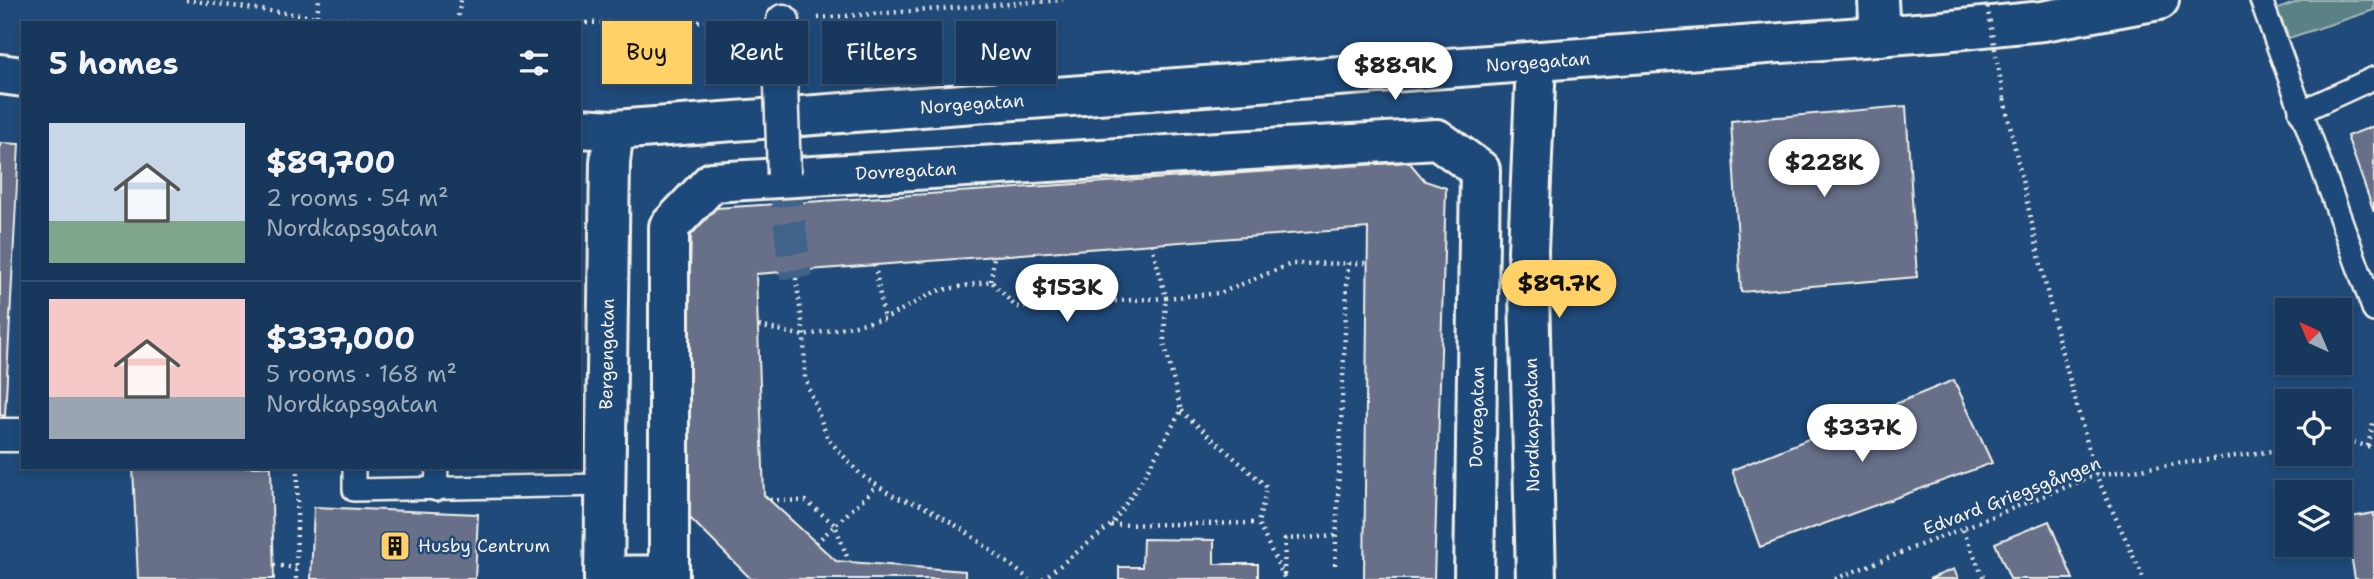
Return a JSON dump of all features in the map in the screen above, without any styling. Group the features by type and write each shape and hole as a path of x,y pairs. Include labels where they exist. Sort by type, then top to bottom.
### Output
{"street":[{"name":"Norgegatan","path":"596,129 1536,62 1879,18 2043,21 2159,0"},
{"name":"Nordkapsgatan","path":"1536,62 1528,251 1536,579"},
{"path":"0,74 21,77"},
{"path":"781,84 785,174"},
{"name":"Bergengatan","path":"596,129 610,162 604,577"},
{"name":"Dovregatan","path":"604,577 669,575 669,227 712,182 1437,139 1480,170 1475,579"},
{"path":"1480,255 1528,251"},
{"path":"0,435 21,435"}],"lane":[{"path":"2261,0 2374,311"},
{"path":"2300,112 2374,78"},
{"path":"354,469 354,490 436,490 524,477 606,485"},
{"path":"436,490 437,469"}],"path":[{"path":"186,0 316,20 354,21"},
{"path":"316,20 319,0"},
{"path":"457,21 461,0"},
{"path":"783,21 1063,0"},
{"path":"1986,0 2004,99 2055,327 2096,475 2144,579"},
{"path":"581,23 706,22"},
{"path":"1152,245 1166,298 1164,342 1181,411 1267,487 1258,523 1285,578"},
{"path":"993,257 991,281 1016,307 1220,293 1291,264 1367,263"},
{"path":"1335,565 1348,263"},
{"path":"876,265 884,319"},
{"path":"796,278 804,336 805,378 828,439 861,475 895,497 934,512 1029,579"},
{"path":"759,326 804,336 884,319 937,291 991,281"},
{"path":"1043,579 1111,525 1139,485 1181,411"},
{"path":"2352,445 2371,447 2374,419"},
{"name":"Edvard Griegsgången","path":"1835,579 2096,475 2275,451"},
{"path":"296,579 298,469"},
{"path":"816,543 877,486"},
{"path":"770,500 806,501 835,525 849,562"},
{"path":"1111,525 1258,523"},
{"path":"1963,530 1984,579"},
{"path":"1285,578 1285,539 1335,536"},
{"path":"274,565 296,568"}],"green space":[{"path":"2304,0 2374,0 2374,10 2289,38 2277,9"}],"building":[{"path":"1906,106 1917,277 1741,292 1731,121"},
{"path":"2374,126 2374,212 2347,136"},
{"path":"0,143 19,144 5,416 0,415"},
{"path":"1409,162 1425,181 1446,188 1434,579 1364,579 1368,228 756,274 764,495 836,561 965,571 965,579 751,579 683,511 691,235 716,208"},
{"path":"1954,380 1992,463 1760,547 1732,470"},
{"path":"133,469 271,469 274,579 138,579"},
{"name":"Husby Centrum","path":"314,507 478,514 475,579 311,579"},
{"path":"2374,513 2374,579 2355,579 2351,557 2352,517"},
{"path":"2049,521 2073,579 2010,579 1995,543"},
{"path":"1143,539 1214,540 1214,564 1258,564 1258,579 1119,579 1119,567 1142,567"},
{"path":"1954,569 1958,579 1929,579"}],"tunnel":[{"path":"784,174 796,278"}],"place":[{"name":"Husby Centrum","path":"395,546"}]}
